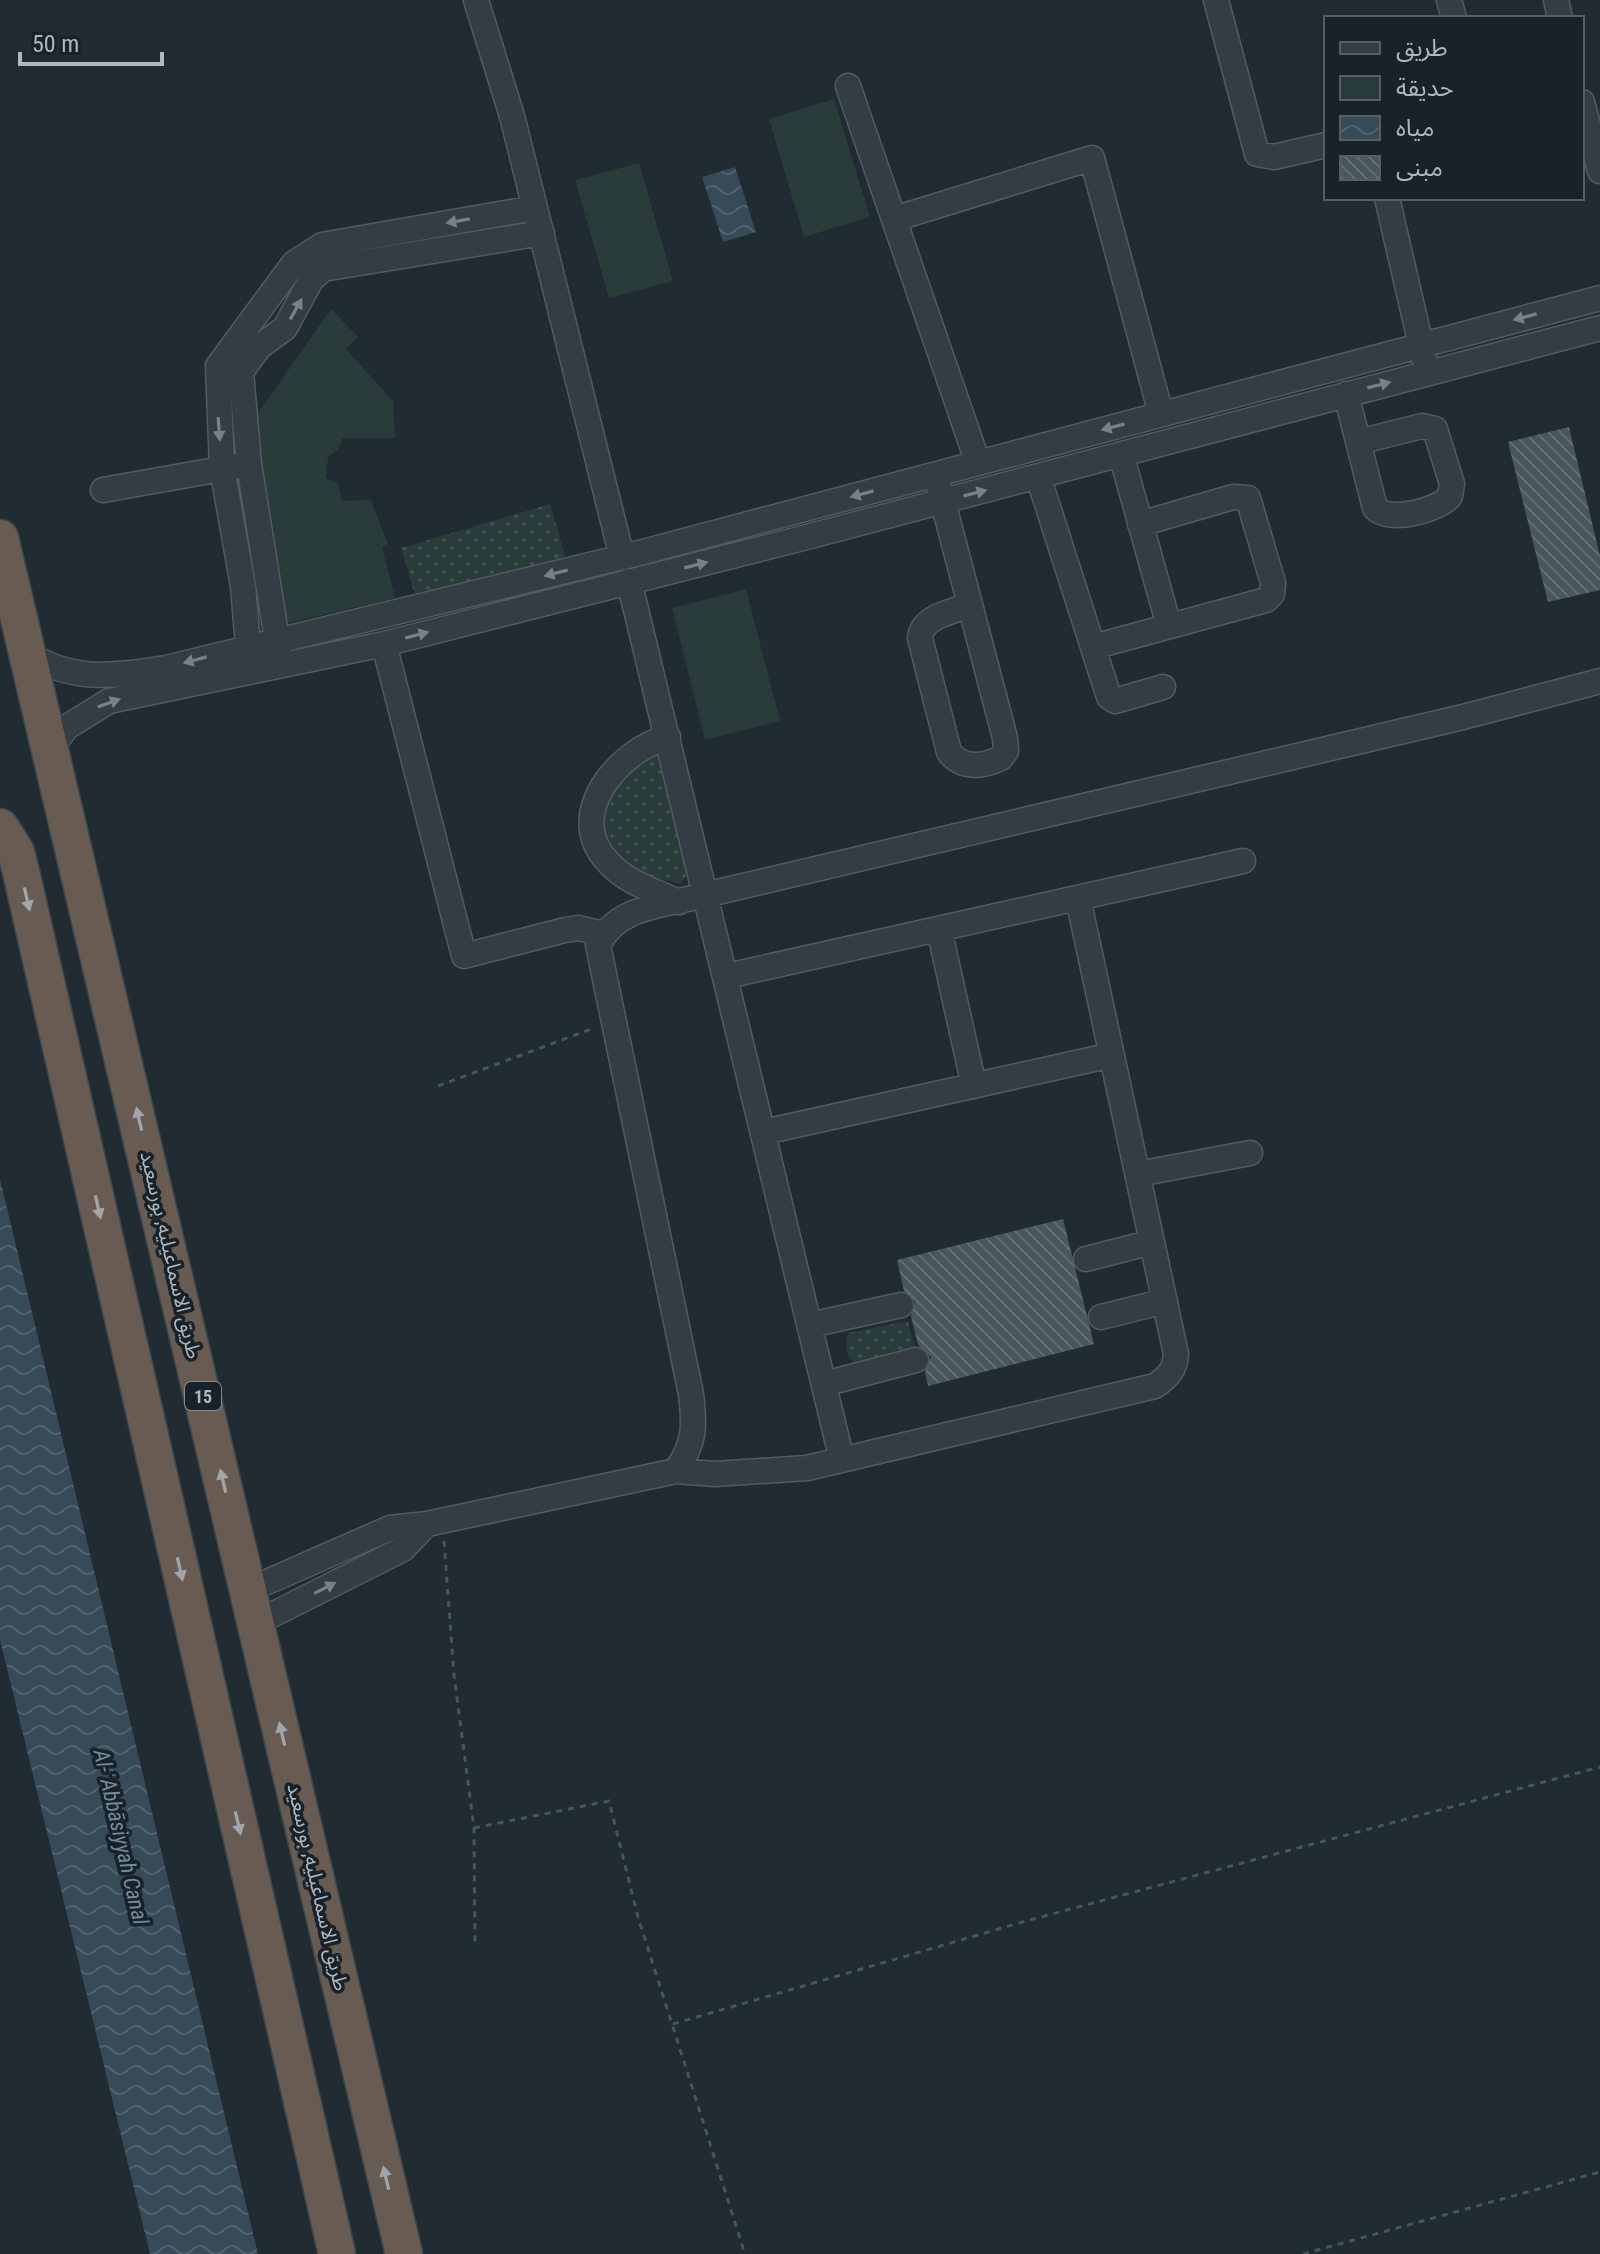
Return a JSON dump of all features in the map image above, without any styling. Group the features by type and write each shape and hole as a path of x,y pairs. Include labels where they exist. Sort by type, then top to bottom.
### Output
{"highway":[{"name":"طريق الاسماعيليه, بورسعيد","path":"0,538 404,2254"},
{"path":"0,827 16,852 21,872 337,2254"}],"street":[{"path":"476,0 512,116 542,233 727,976 842,1460"},
{"path":"1216,0 1257,154 1274,157 1324,145"},
{"path":"848,86 978,463"},
{"path":"1584,110 1600,171"},
{"path":"894,219 1092,158 1161,414"},
{"path":"1387,200 1427,373"},
{"path":"279,650 222,468 216,389 218,366 302,272 322,245 534,208"},
{"path":"302,272 542,233"},
{"path":"248,646 252,568 249,464 241,372 259,347 285,328 302,272"},
{"path":"49,750 67,727 109,701 279,650 1600,298"},
{"path":"26,652 64,672 119,675 166,668 248,646 279,650 384,644 943,502 1600,328"},
{"path":"1346,394 1358,442"},
{"path":"1121,454 1169,626"},
{"path":"103,490 249,464"},
{"path":"935,474 943,502 970,605 1006,744 1001,758 976,765 962,763 949,752 920,638 921,628 929,621 970,605"},
{"path":"1038,476 1112,700 1125,700 1163,687"},
{"path":"1093,647 1270,598 1273,583 1248,498 1239,496 1140,524"},
{"path":"796,512 803,538"},
{"path":"622,557 628,582"},
{"path":"384,644 464,956 565,930 579,928 603,934"},
{"path":"676,1471 687,1453 695,1429 691,1394 598,945 603,934 622,915 1463,717 1600,681"},
{"path":"668,737 635,750 608,776 595,804 593,829 599,850 618,871 679,902"},
{"path":"727,976 1243,861"},
{"path":"252,1607 390,1528 427,1524 676,1471 760,1472 842,1460 1155,1386 1175,1366 1176,1354 1078,898"},
{"path":"939,929 974,1086"},
{"path":"764,1132 1112,1055"},
{"path":"1138,1174 1250,1153"},
{"path":"1086,1259 1152,1242"},
{"path":"1101,1317 1165,1301"},
{"path":"810,1325 901,1305"},
{"path":"824,1384 916,1360"},
{"path":"252,1607 403,1549 427,1524"}],"path":[{"path":"438,1086 613,1023"},
{"path":"457,1517 446,1531 443,1545 454,1675 474,1828 475,1945"},
{"path":"673,2024 1026,1921 1600,1767"},
{"path":"474,1828 609,1801 638,1917 745,2254"},
{"path":"1303,2254 1600,2172"}],"green space":[{"path":"834,99 870,217 804,237 769,119"},
{"path":"639,163 673,281 609,298 575,180"},
{"path":"331,309 358,337 346,349 393,401 395,438 343,438 338,450 328,457 326,478 338,483 342,501 371,500 388,544 382,547 395,598 276,626 256,416"},
{"path":"550,504 566,559 415,595 401,548"},
{"path":"746,589 780,721 705,740 672,608"},
{"path":"657,751 688,872 681,884 634,873 603,839 606,805 613,786"},
{"path":"908,1321 915,1349 856,1364 848,1354 848,1333"}],"water":[{"path":"735,167 756,232 723,242 702,177"},
{"name":"Al-ʿAbbāsiyyah Canal","path":"0,1179 258,2254 150,2254 0,1640"}],"building":[{"path":"1569,427 1600,556 1600,590 1548,602 1508,442"},
{"path":"1063,1219 1094,1344 928,1386 925,1372 931,1357 918,1345 911,1316 915,1301 904,1291 897,1260"}]}
